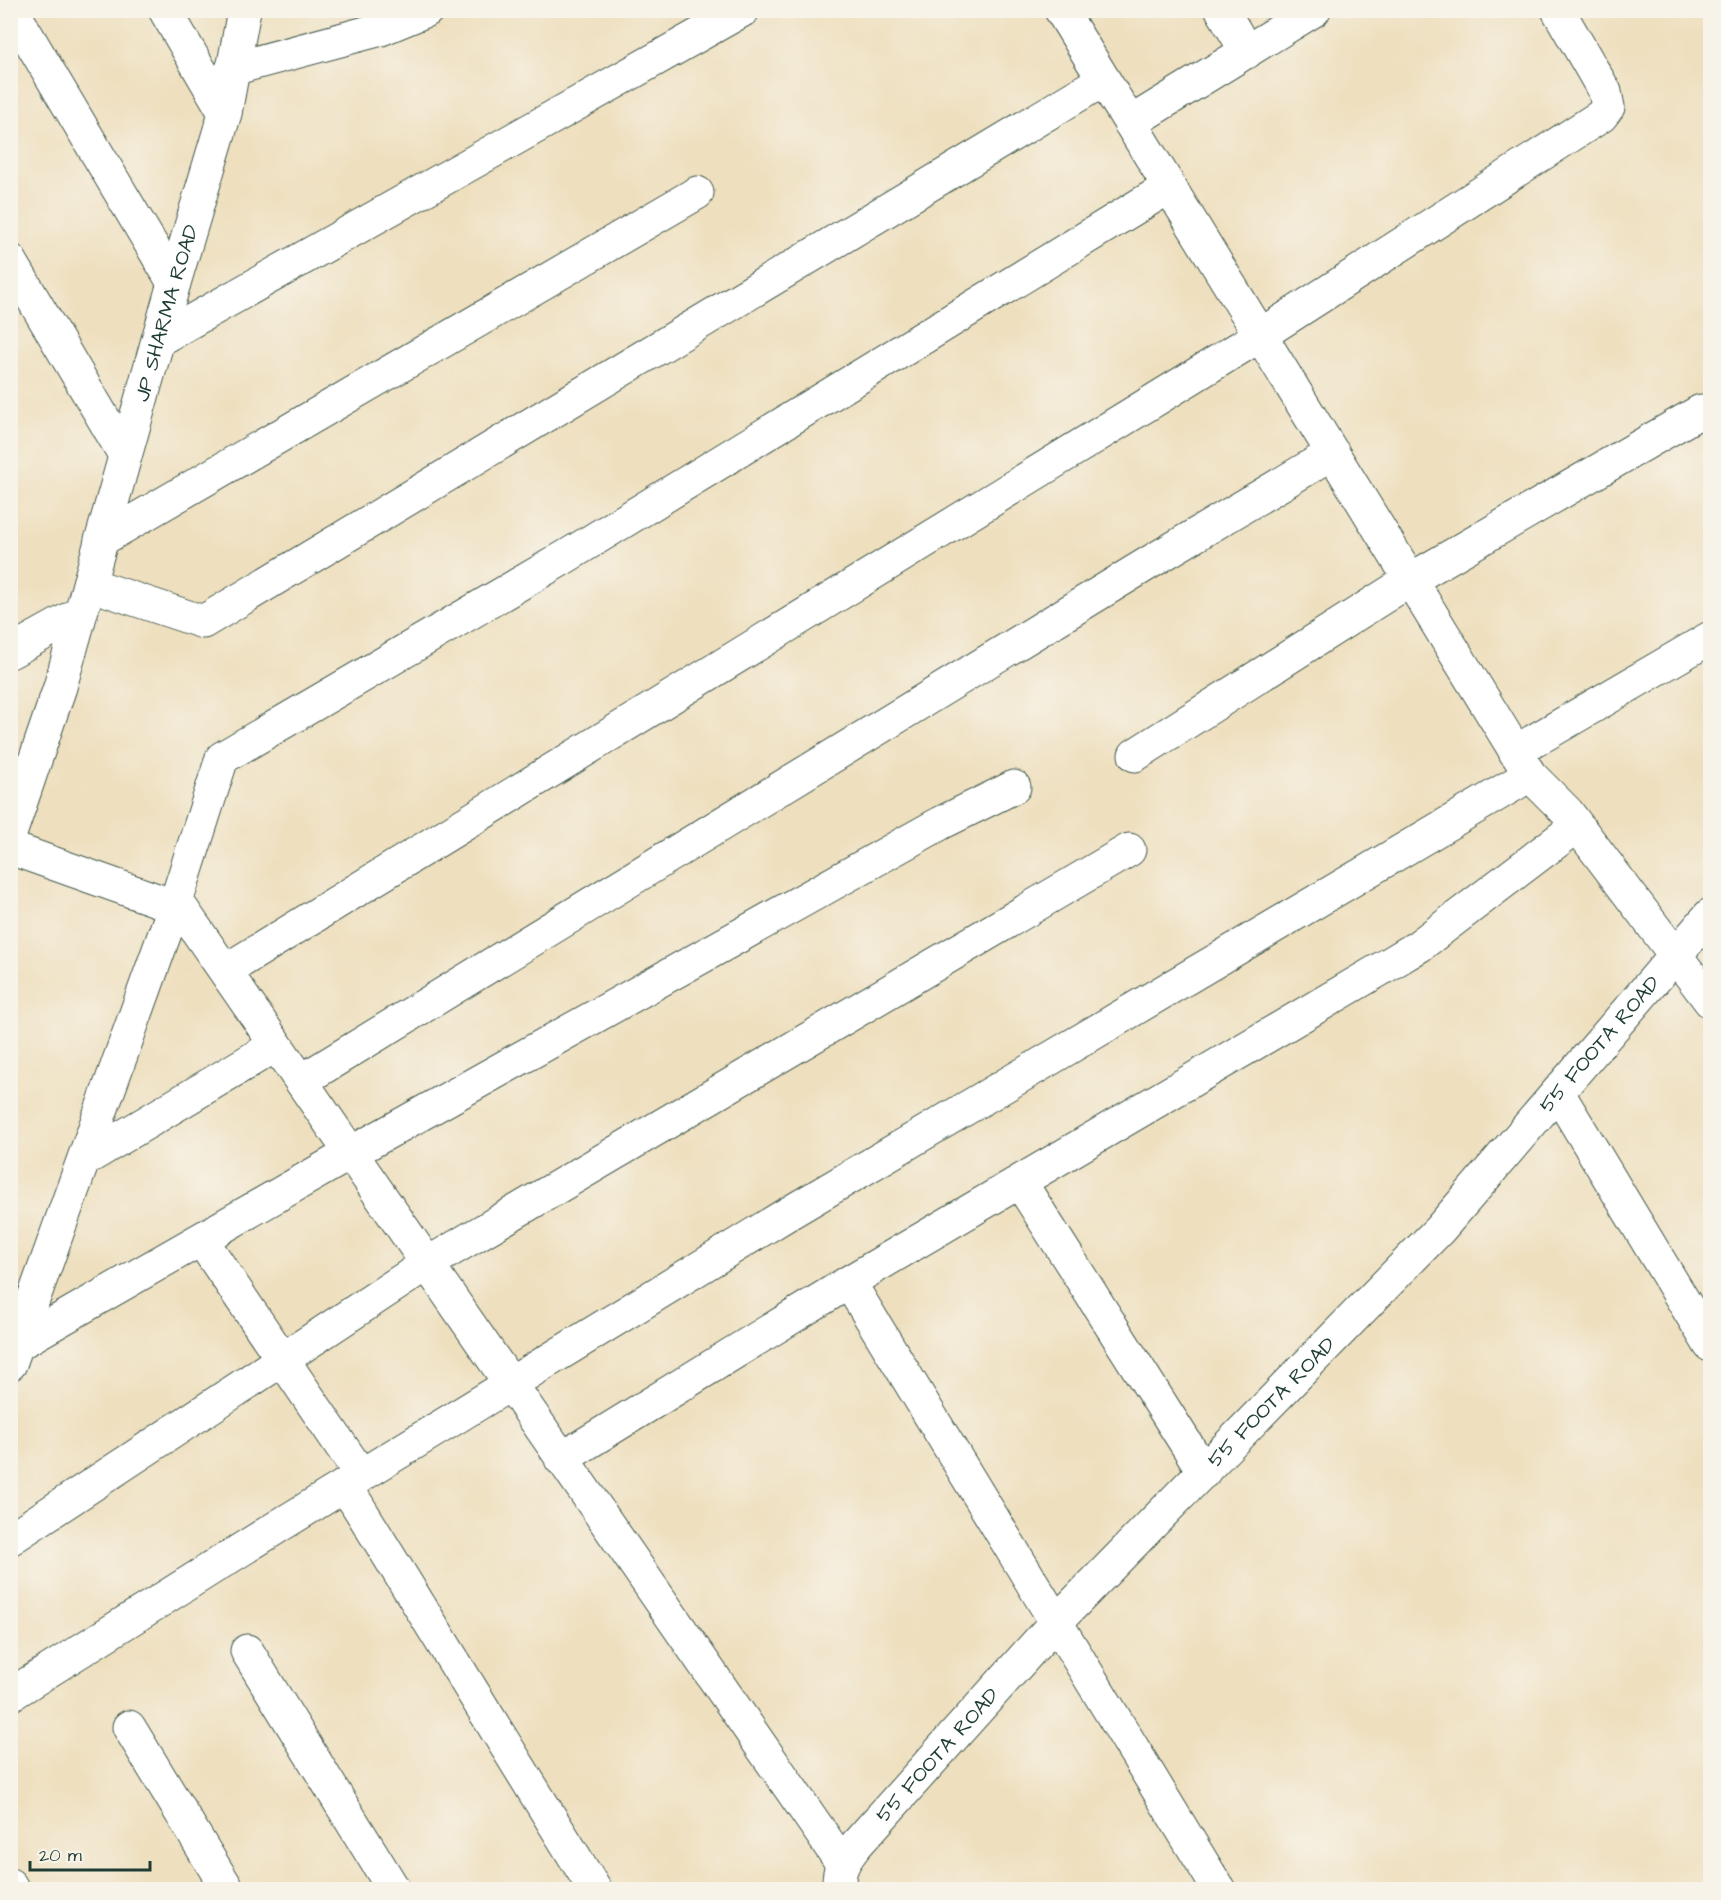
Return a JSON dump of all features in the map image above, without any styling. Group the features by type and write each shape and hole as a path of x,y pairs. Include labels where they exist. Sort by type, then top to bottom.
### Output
{"street":[{"path":"12,10 174,283"},
{"path":"165,10 225,112"},
{"name":"JP SHARMA ROAD","path":"10,834 60,687 174,283 225,112 244,10"},
{"path":"232,69 381,29 427,10"},
{"path":"158,340 743,10"},
{"path":"1061,10 1523,763 1577,826 1710,1001"},
{"path":"1222,10 1247,52"},
{"path":"1130,123 1314,10"},
{"path":"225,971 1259,336 1601,116 1608,107 1605,92 1558,10"},
{"path":"10,652 84,598 202,622 1103,80"},
{"path":"14,1354 175,905 222,758 567,556 1169,187"},
{"path":"101,540 697,194"},
{"path":"10,260 125,455"},
{"path":"1135,755 1410,580 1701,411"},
{"path":"301,1081 1333,453"},
{"path":"10,1695 353,1480 1523,763 1710,638"},
{"path":"14,1354 201,1239 351,1153 931,829 1014,787"},
{"path":"561,1459 849,1282 1419,946 1577,826"},
{"path":"10,848 182,909 561,1459 836,1880"},
{"path":"10,1539 427,1264 1129,850"},
{"name":"55 FOOTA ROAD","path":"836,1880 1056,1622 1440,1229 1710,915"},
{"path":"84,1160 276,1044"},
{"path":"1558,1093 1710,1345"},
{"path":"1020,1182 1204,1472"},
{"path":"201,1239 284,1360 595,1890"},
{"path":"849,1282 1219,1890"},
{"path":"247,1651 394,1890"},
{"path":"129,1727 228,1890"},
{"path":"10,1885 13,1890"}]}
